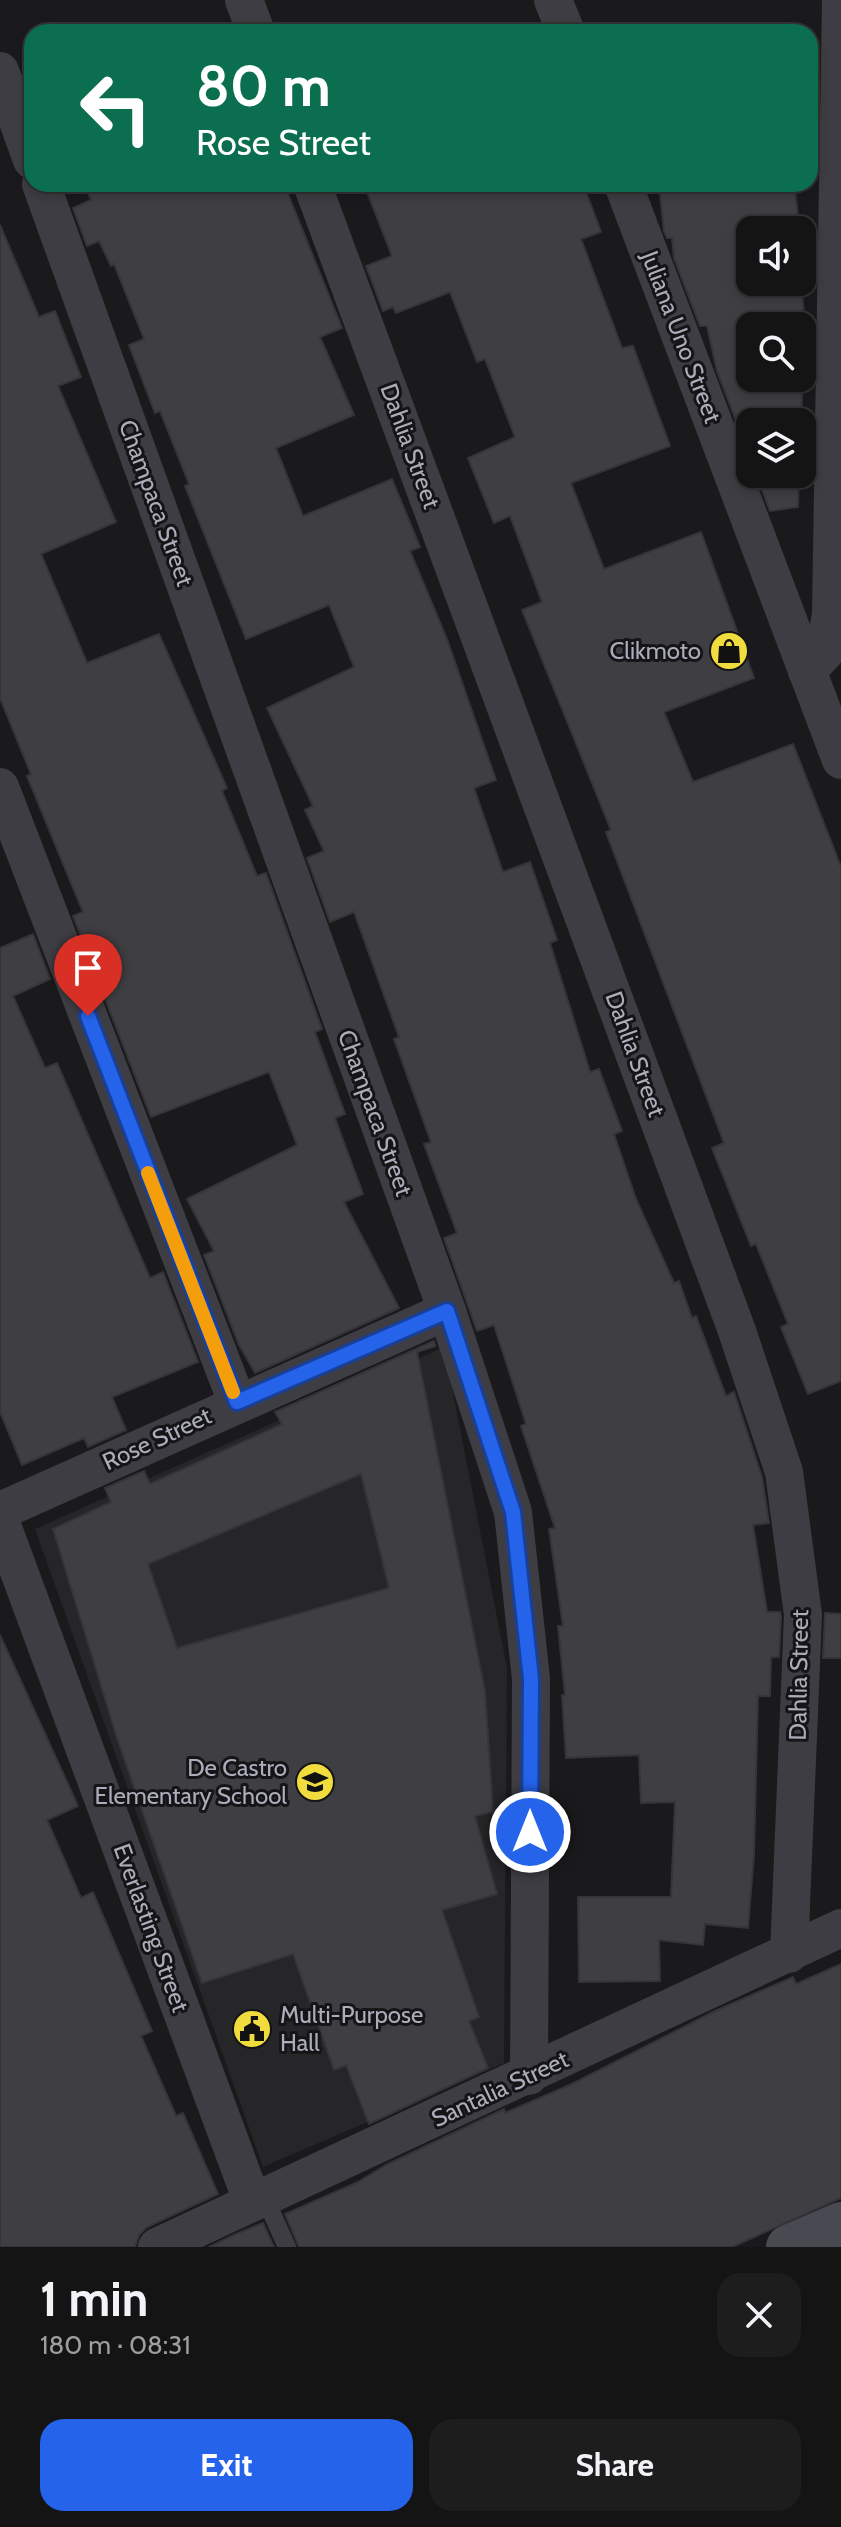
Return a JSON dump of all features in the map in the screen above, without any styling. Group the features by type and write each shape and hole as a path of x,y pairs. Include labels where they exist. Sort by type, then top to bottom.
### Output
{"street":[{"path":"244,0 253,24"},
{"path":"553,0 563,24"},
{"path":"807,671 825,652 831,613 841,0"},
{"path":"0,71 24,138"},
{"name":"Champaca Street","path":"44,192 447,1311 513,1512 530,1664 529,2076"},
{"name":"Dahlia Street","path":"315,192 737,1331 784,1472 803,1615 789,1954"},
{"name":"Juliana Uno Street","path":"626,192 841,760"},
{"path":"0,787 237,1402"},
{"name":"Rose Street","path":"0,1511 237,1402 447,1311"},
{"name":"Everlasting Street","path":"0,1520 258,2198"},
{"name":"Santalia Street","path":"157,2247 841,1928"},
{"path":"788,2247 841,2224"}],"lane":[{"path":"258,2198 287,2247"}],"shaded area":[{"name":"De Castro Elementary School","path":"444,1347 507,1668 504,2063 263,2167 35,1529"}],"building":[{"path":"88,192 287,192 342,328 320,337 354,415 276,448 303,516 392,479 420,547 410,551 447,639 496,780 474,788 503,872 530,862 557,940 550,943 590,1072 599,1069 622,1131 614,1134 636,1199 674,1283 679,1281 692,1318 696,1316 726,1396 734,1392 762,1477 769,1523 753,1525 767,1612 780,1612 781,1616 779,1657 771,1657 770,1696 758,1696 754,1854 748,1928 705,1924 703,1945 659,1940 660,1981 579,1982 578,1897 671,1897 675,1802 641,1803 639,1755 566,1758 562,1695 565,1695 558,1626 563,1626 549,1529 555,1528 521,1426 526,1424 494,1325 477,1331 444,1238 457,1233 424,1144 431,1142 394,1039 399,1037 354,912 330,922 307,858 324,851 305,810 313,806 267,708 354,667 329,605 246,639 185,486 189,484 160,411 155,413 129,345 144,339 114,264 111,266 99,241 87,246 73,208 91,200"},
{"path":"367,192 586,192 601,232 581,239 622,348 633,346 670,446 571,483 604,569 701,532 754,678 664,712 693,782 793,744 841,867 841,1381 808,1394 781,1327 788,1324 756,1244 751,1246 712,1148 724,1143 606,832 611,830 522,610 542,602 510,516 494,523 468,458 515,437 485,359 477,362 450,292 396,313 393,307 383,311 366,266 392,256"},
{"path":"660,192 795,192 798,216 736,216 736,296 802,296 804,312 736,312 736,392 802,392 802,408 736,408 736,421 717,371 707,326 700,326 674,258 672,238 667,238"},
{"path":"0,225 39,317 55,311 81,377 58,386 116,522 41,554 87,663 159,634 227,788 222,791 257,876 266,873 322,1029 315,1032 345,1114 335,1118 363,1194 344,1202 399,1308 255,1373 239,1345 204,1255 214,1251 187,1199 297,1145 269,1072 151,1117 73,916 83,912 27,776 31,774 0,698"},
{"path":"761,488 799,488 798,507 770,511"},
{"path":"33,934 50,979 13,996 45,1068 57,1063 150,1278 163,1272 198,1362 112,1397 126,1430 88,1447 84,1438 22,1465 0,1412 0,948"},
{"name":"De Castro Elementary School","path":"434,1341 435,1346 417,1352 485,1691 493,1812 475,1816 497,1894 442,1910 479,2017 469,2021 488,2068 369,2124 346,2065 334,2070 293,1954 202,1983 118,1741 53,1529 111,1502 105,1488 144,1471 150,1484 282,1424 275,1412","holes":["361,1474 389,1588 177,1648 148,1564"]},
{"path":"825,1613 841,1614 841,1658 823,1658"},
{"path":"0,1635 78,1806 47,1820 81,1898 93,1892 152,2031 141,2036 176,2116 183,2113 218,2194 147,2227 139,2235 135,2247 0,2247"},
{"path":"841,1964 841,2198 732,2247 299,2247 285,2214 358,2182 386,2165 504,2109 505,2113 572,2084 715,2011 793,1977 796,1984"},
{"path":"263,2223 274,2247 209,2247 236,2234"}],"slow traffic":[{"path":"148,1173 233,1392"}],"place":[{"name":"Clikmoto","path":"729,651"},
{"name":"De Castro Elementary School","path":"315,1782"},
{"name":"Multi-Purpose Hall","path":"252,2029"}],"route":[{"path":"88,1016 237,1402 447,1311 513,1512 531,1679 530,1832"}]}
